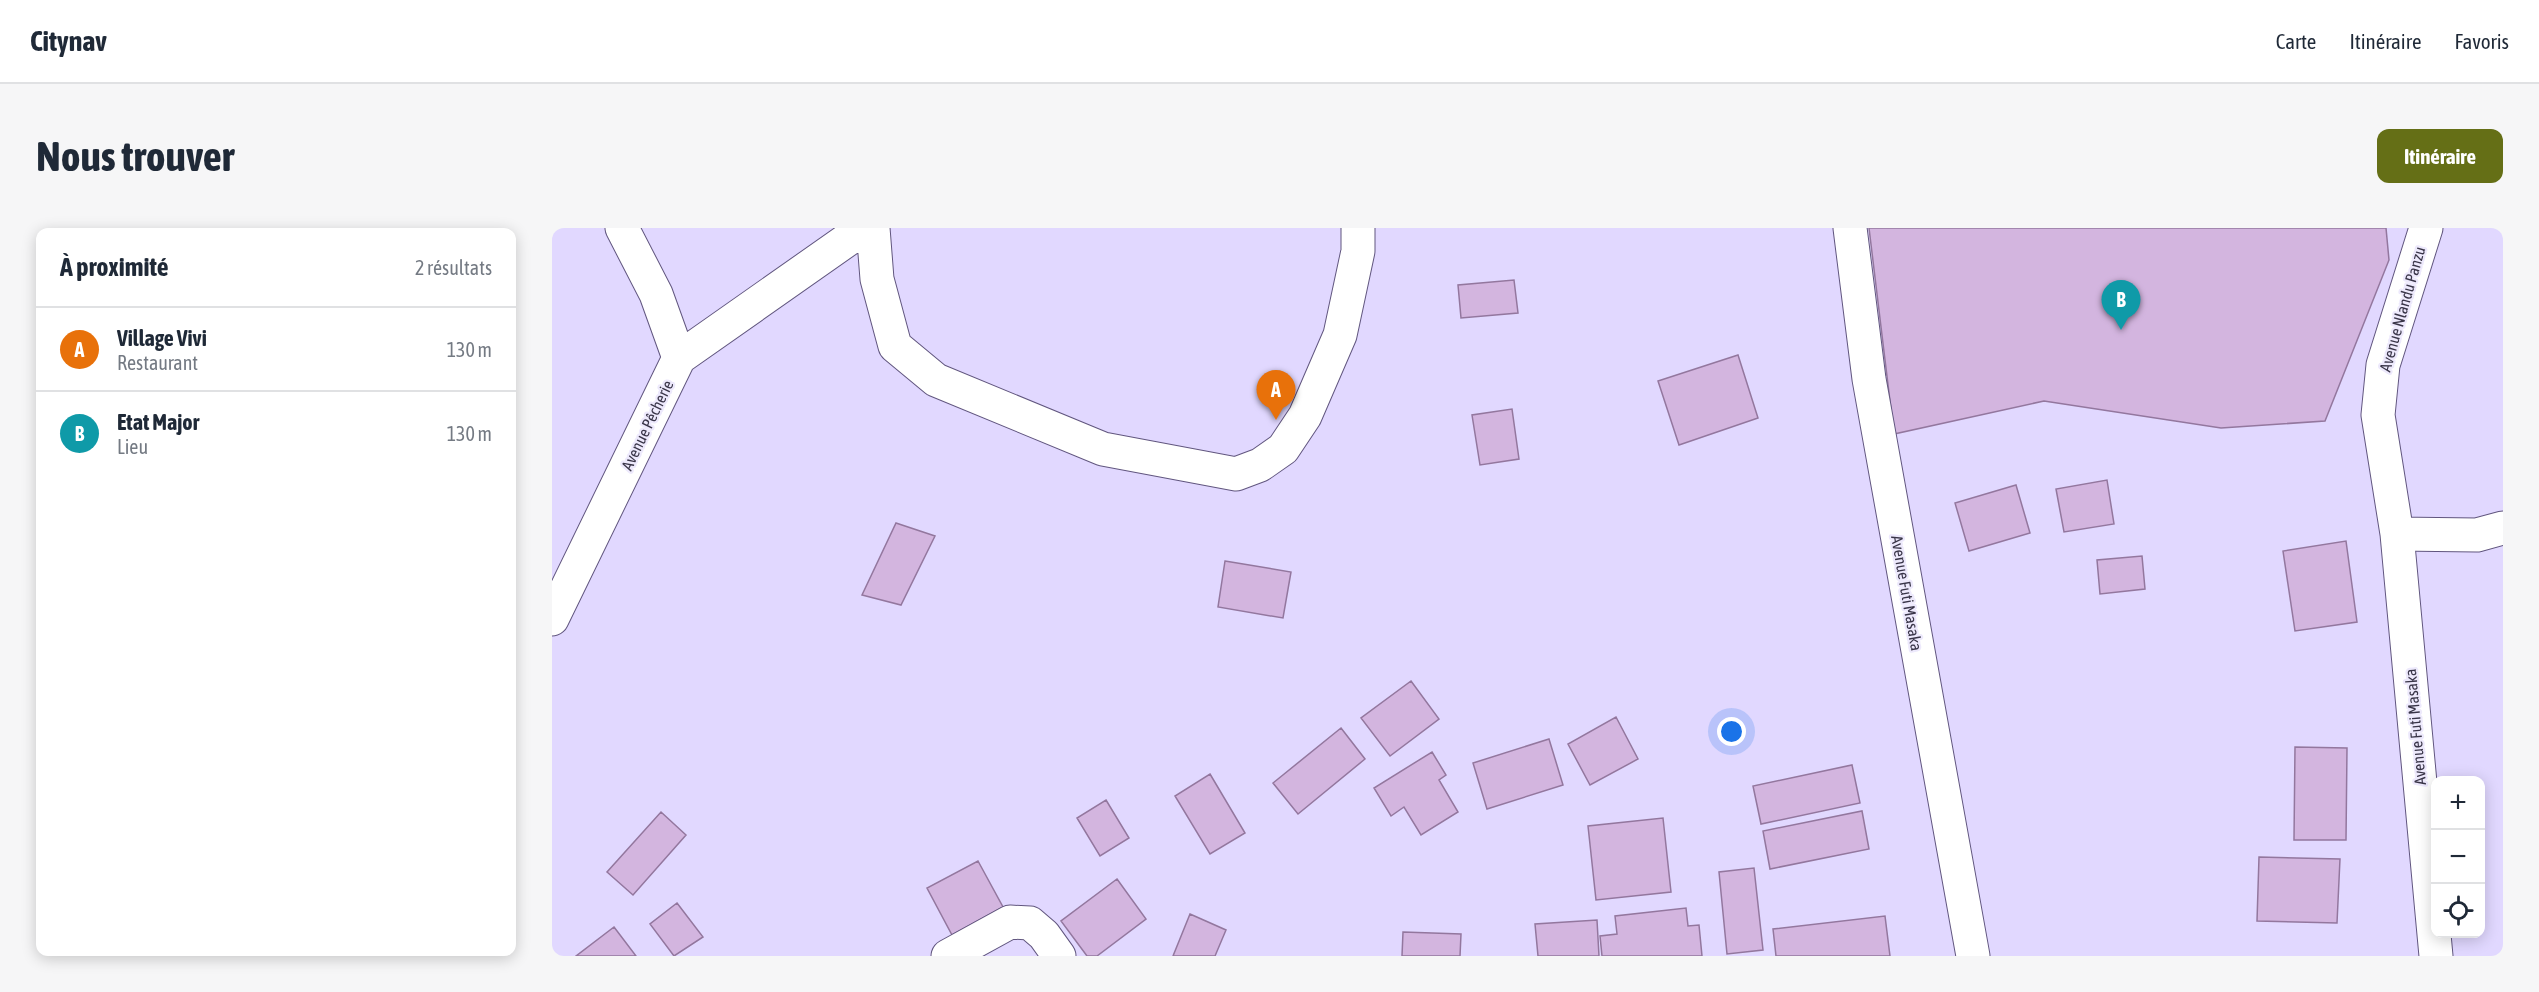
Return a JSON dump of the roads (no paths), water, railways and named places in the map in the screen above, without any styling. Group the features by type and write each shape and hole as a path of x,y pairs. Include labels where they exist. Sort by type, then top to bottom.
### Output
{"street":[{"path":"622,228 656,294 679,358 864,228"},
{"path":"873,228 877,279 895,346 936,380 1103,448 1236,474 1260,465 1283,449 1305,416 1340,335 1358,251 1359,228"},
{"name":"Avenue Futi Masaka","path":"1850,228 1869,379 1972,956"},
{"name":"Avenue Nlandu Panzu","path":"2397,534 2378,414 2383,364 2426,228"},
{"name":"Avenue Pêcherie","path":"552,619 679,358"},
{"path":"2397,534 2477,535 2503,528"},
{"name":"Avenue Futi Masaka","path":"2397,534 2436,956"},
{"path":"948,956 1010,922 1030,923 1044,935 1059,956"}],"place":[{"name":"Etat Major","path":"2121,330"},
{"name":"Village Vivi","path":"1276,420"}]}
